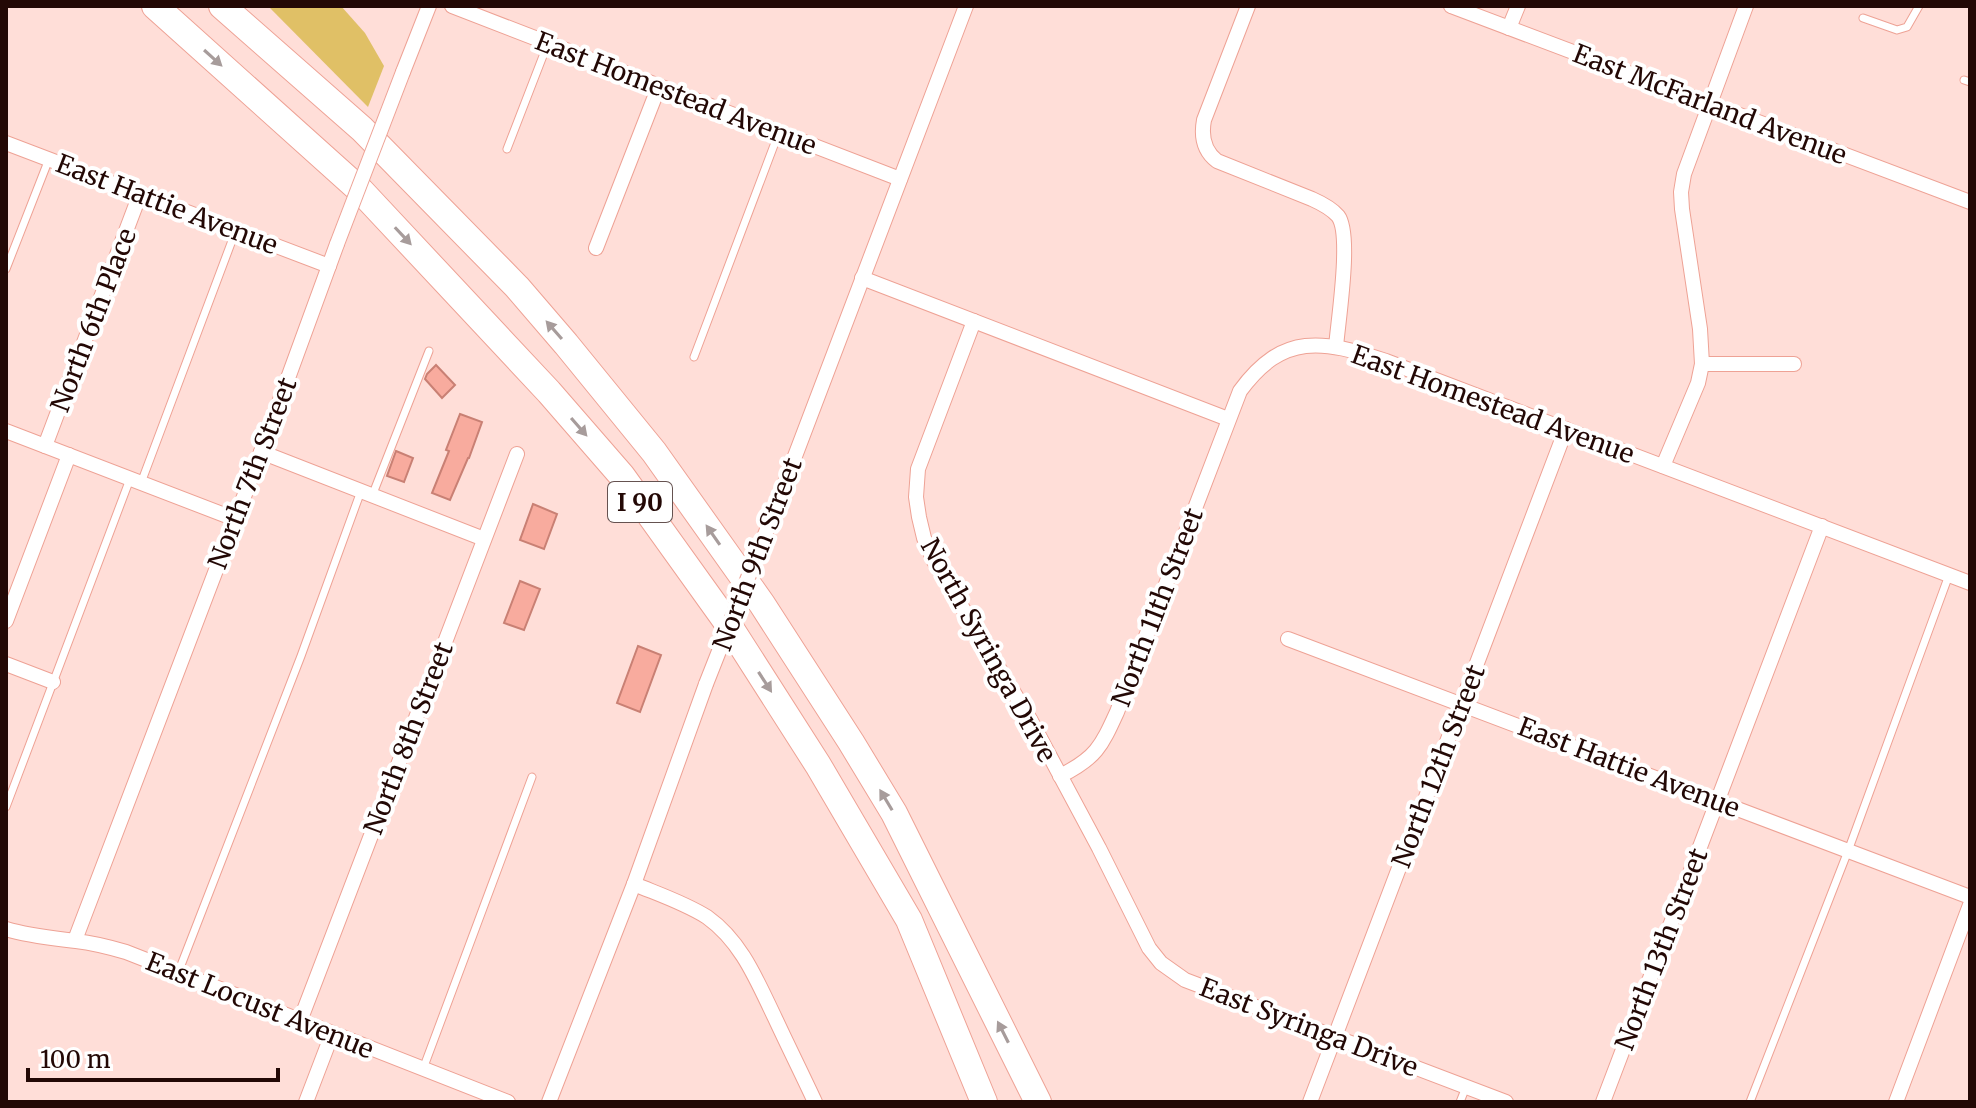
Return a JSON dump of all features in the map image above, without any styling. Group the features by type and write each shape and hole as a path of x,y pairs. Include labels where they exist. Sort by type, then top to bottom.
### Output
{"highway":[{"name":"I 90","path":"155,6 361,191 549,392 622,476 726,621 818,765 909,920 984,1102"},
{"name":"I 90","path":"222,6 239,16 362,129 517,287 654,452 762,604 894,813 1038,1102"}],"street":[{"name":"North 7th Street","path":"75,940 429,6"},
{"name":"East Homestead Avenue","path":"452,6 900,179"},
{"name":"North 9th Street","path":"549,1102 966,6"},
{"path":"1248,6 1204,120 1203,140 1217,161 1323,204 1337,216 1344,234 1336,347"},
{"name":"East McFarland Avenue","path":"1451,6 1970,202"},
{"path":"1509,28 1518,6"},
{"path":"1663,466 1698,383 1702,364 1700,329 1682,209 1684,174 1746,6"},
{"path":"596,248 659,86"},
{"name":"East Hattie Avenue","path":"6,143 329,266"},
{"name":"North 6th Place","path":"45,446 140,194"},
{"path":"862,278 1228,419"},
{"name":"North Syringa Drive","path":"974,321 918,469 916,497 924,538 934,561 1031,721 1144,938 1161,963"},
{"name":"East Homestead Avenue","path":"1228,419 1240,391 1261,366 1291,349 1303,346 1349,349 1970,583"},
{"path":"1702,364 1794,364"},
{"name":"North 11th Street","path":"1060,776 1088,760 1105,739 1228,419"},
{"name":"North 12th Street","path":"1310,1102 1566,429"},
{"path":"6,431 235,519"},
{"path":"261,452 484,539"},
{"name":"North 8th Street","path":"300,1021 517,454"},
{"path":"6,621 69,455"},
{"name":"North 13th Street","path":"1603,1102 1822,526"},
{"name":"East Hattie Avenue","path":"1288,639 1970,897"},
{"path":"6,664 53,682"},
{"path":"634,884 696,910 729,936 752,970 815,1102"},
{"path":"1896,1102 1970,905"},
{"name":"East Locust Avenue","path":"6,929 126,952 508,1102"},
{"name":"East Syringa Drive","path":"1161,963 1185,980 1506,1102"},
{"path":"306,1102 332,1034"}],"lane":[{"path":"1863,18 1897,30 1907,27 1919,6"},
{"path":"507,149 548,43"},
{"path":"694,357 779,132"},
{"path":"6,269 49,159"},
{"path":"6,807 53,682 236,230"},
{"path":"178,973 301,656 429,351"},
{"path":"1750,1102 1848,851 1949,575"},
{"path":"423,1069 532,777"},
{"path":"1460,1102 1466,1087"}],"shaded area":[{"path":"268,6 341,6 365,33 384,66 368,107"}],"building":[{"path":"436,365 455,385 442,398 425,379"},
{"path":"460,414 482,422 450,500 432,493"},
{"path":"396,451 413,458 404,482 387,476"},
{"path":"533,504 557,514 544,549 520,540"},
{"path":"520,581 540,589 524,630 504,623"},
{"path":"638,646 661,655 640,712 617,703"}]}
